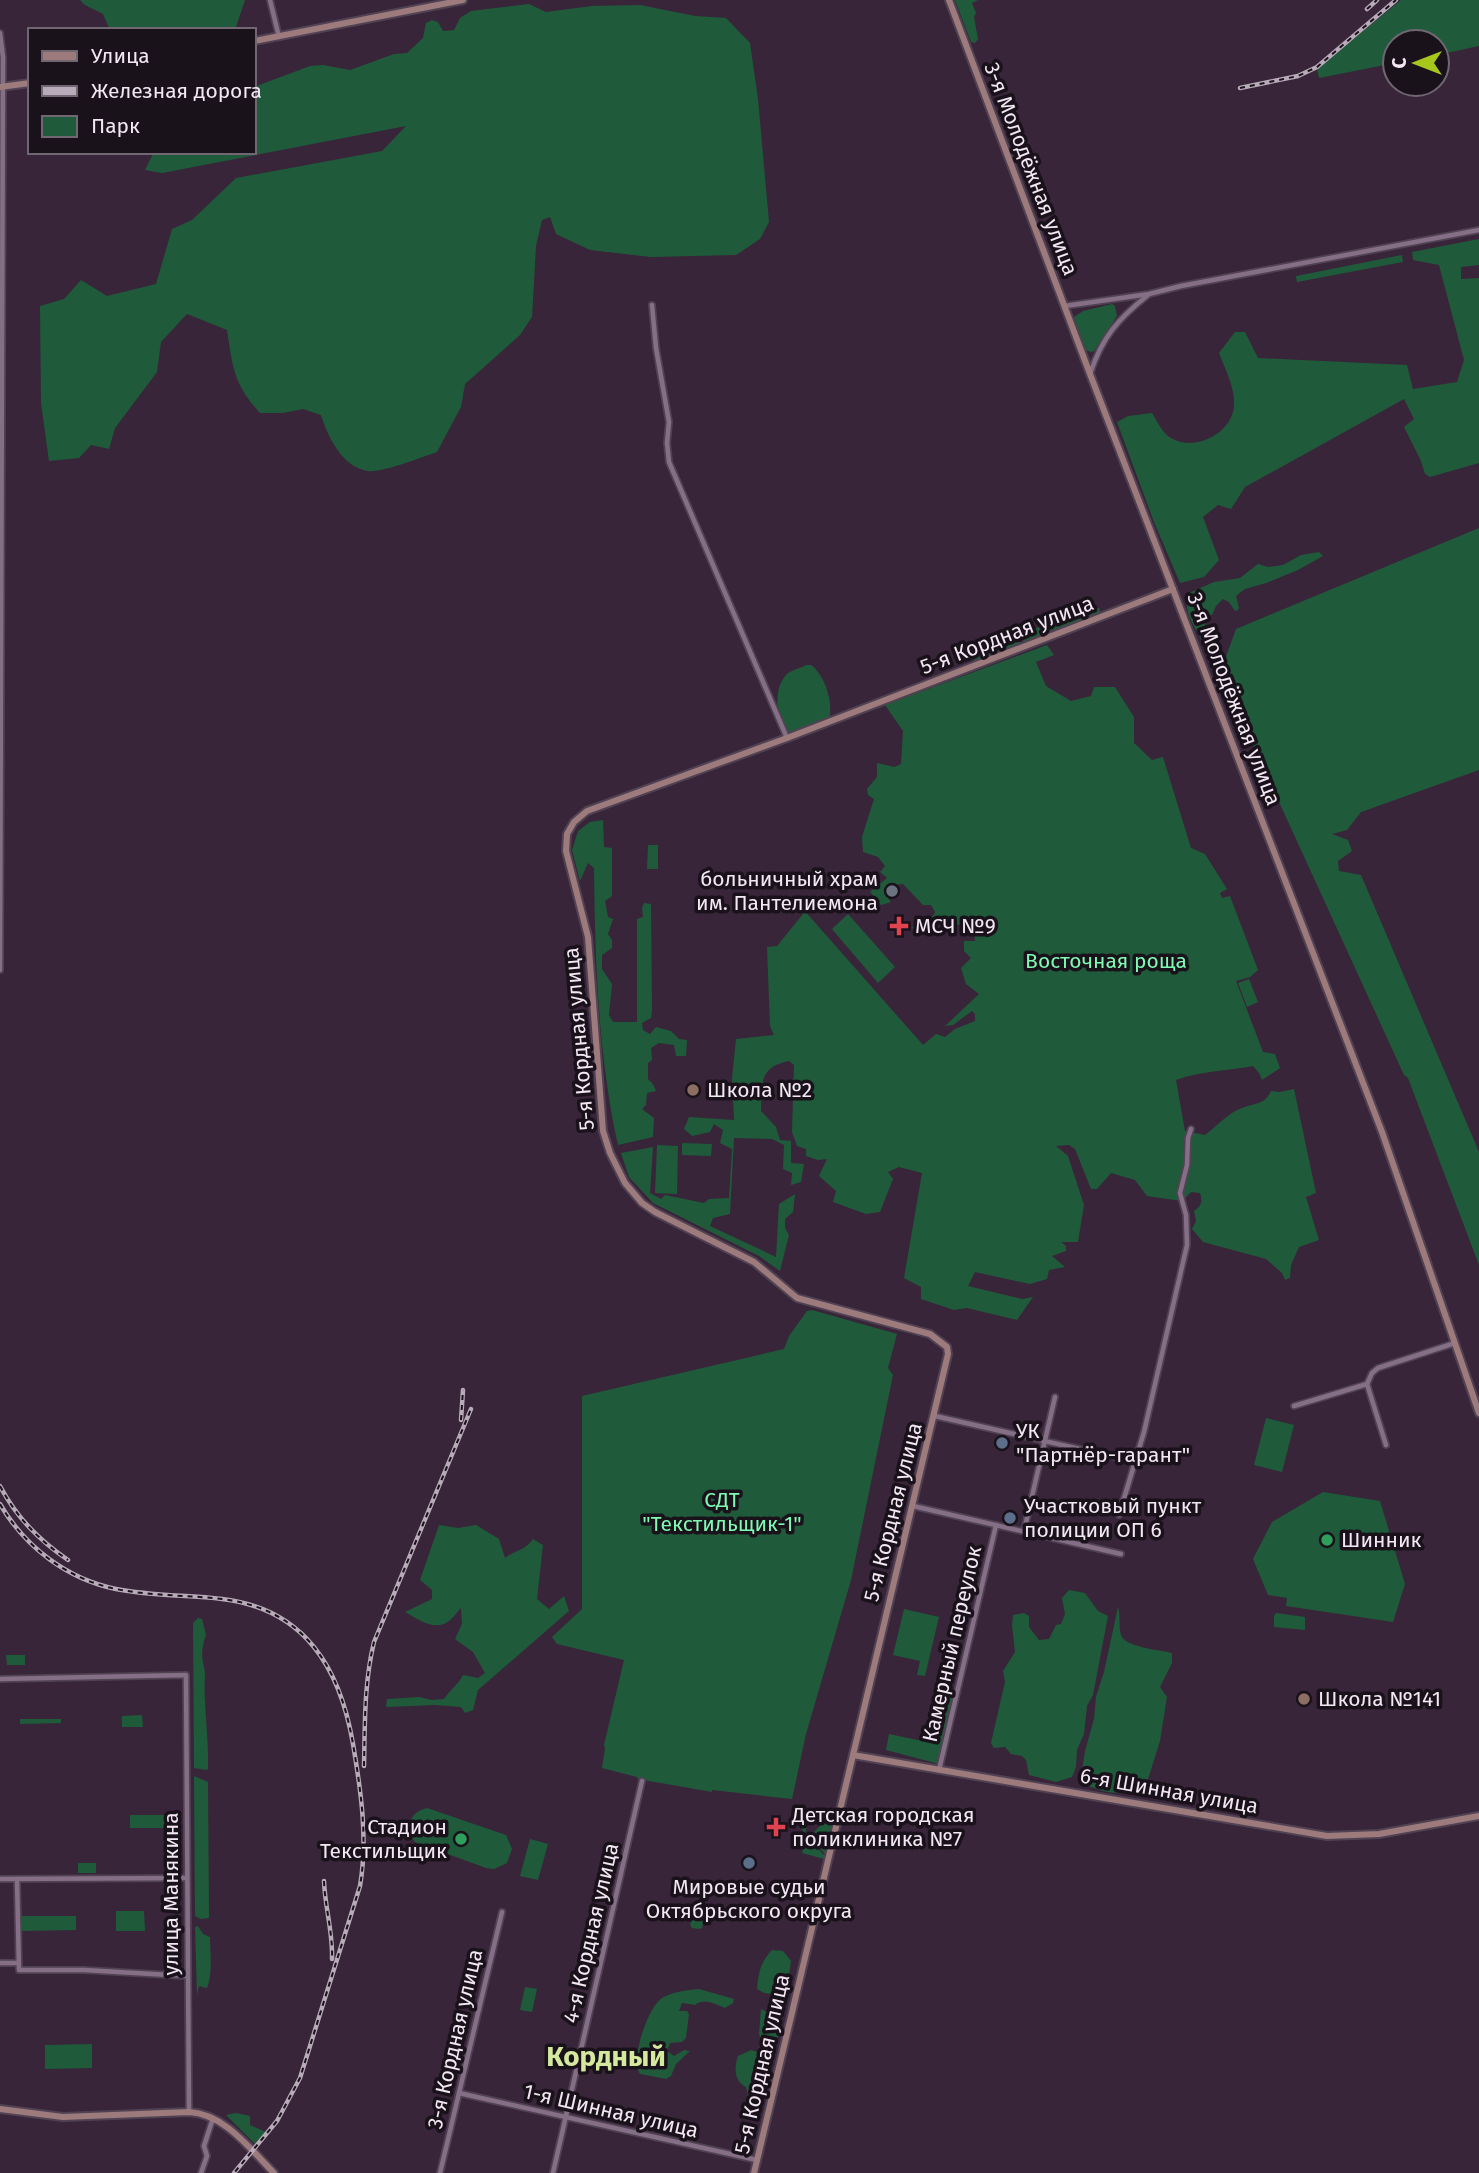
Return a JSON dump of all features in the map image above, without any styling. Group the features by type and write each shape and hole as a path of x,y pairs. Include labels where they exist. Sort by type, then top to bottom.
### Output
{"main road":[{"path":"256,41 463,0"},
{"name":"3-я Молодёжная улица","path":"949,0 1382,1132 1479,1413"},
{"path":"1,86 28,82"},
{"name":"5-я Кордная улица","path":"754,2173 947,1361 947,1347 930,1334 797,1298 754,1262 655,1212 642,1203 625,1183 610,1153 603,1131 591,958 566,851 567,834 574,822 587,811 787,738 1173,589"},
{"name":"6-я Шинная улица","path":"853,1755 1327,1836 1379,1834 1479,1816"},
{"path":"0,2109 63,2117 189,2112 214,2118 274,2173"}],"street":[{"path":"270,0 279,37"},
{"path":"0,33 0,970"},
{"path":"1064,306 1149,294 1479,230"},
{"path":"1090,374 1098,349 1113,327 1149,294"},
{"path":"652,305 656,348 669,422 669,462 787,738"},
{"path":"1119,1516 1127,1484 1137,1462 1187,1245 1186,1215 1180,1193 1187,1165 1191,1129"},
{"path":"1387,1445 1367,1384 1372,1373 1378,1368 1455,1343"},
{"path":"1294,1406 1367,1384"},
{"path":"1024,1531 1055,1396"},
{"path":"934,1416 1137,1462"},
{"name":"Камерный переулок","path":"913,1506 1121,1553"},
{"name":"Камерный переулок","path":"939,1770 996,1525"},
{"name":"улица Манякина","path":"0,1679 186,1675 189,2112"},
{"name":"4-я Кордная улица","path":"552,2173 642,1781"},
{"path":"0,1879 187,1878"},
{"path":"17,1879 18,1963 22,1971 84,1970 187,1976"},
{"name":"3-я Кордная улица","path":"440,2173 502,1912"},
{"path":"0,1963 18,1963"},
{"name":"1-я Шинная улица","path":"459,2093 757,2160"},
{"path":"201,2173 207,2156 204,2146 214,2118"}],"green space":[{"path":"80,0 245,0 235,28 109,28 103,14"},
{"path":"955,0 978,0 972,3 976,13 974,17 978,39 975,43 971,42"},
{"path":"1401,0 1479,0 1479,46 1451,52 1451,28 1381,28 1381,66 1319,78 1317,69"},
{"path":"529,4 546,12 592,6 640,5 695,16 726,18 750,43 769,222 760,239 736,255 651,257 590,250 556,234 550,217 542,220 536,246 532,317 520,335 465,384 461,407 437,452 383,470 368,471 351,464 337,450 321,415 303,409 283,413 260,413 239,384 227,330 187,314 161,342 157,372 115,428 109,449 91,445 79,458 49,461 41,403 40,306 64,299 81,280 107,296 156,284 172,229 192,220 236,178 382,151 406,126 162,173 145,170 153,154 256,154 256,86 310,66 323,65 350,70 394,54 407,53 423,38 426,23 432,20 438,22 443,31 454,30 460,18 471,11"},
{"path":"1479,239 1479,265 1461,267 1461,279 1479,278 1479,463 1430,477 1425,474 1404,427 1414,419 1404,399 1245,487 1231,509 1218,505 1203,517 1219,560 1204,577 1180,583 1117,422 1128,416 1152,413 1168,436 1188,443 1199,442 1219,432 1227,425 1232,415 1234,398 1219,353 1235,332 1245,332 1258,358 1407,365 1413,389 1457,382 1464,360 1439,265 1413,260 1412,252"},
{"path":"1402,255 1403,262 1297,282 1296,276"},
{"path":"1112,304 1117,316 1094,351 1085,350 1074,317 1083,311"},
{"path":"1479,528 1479,770 1361,812 1347,830 1332,834 1348,840 1352,851 1338,861 1339,871 1361,875 1479,1152 1479,1265 1408,1078 1404,1075 1220,673 1236,629"},
{"path":"1319,552 1323,556 1298,570 1245,589 1236,596 1239,608 1237,611 1223,599 1212,615 1202,615 1207,631 1214,635 1213,650 1207,652 1189,616 1189,593 1214,582 1240,578 1258,564 1268,567 1283,565 1301,555"},
{"path":"1092,608 1099,608 1100,611 1094,619 1073,628 1048,631 1039,639 1023,640 1026,633 1049,622 1061,622"},
{"path":"1016,637 1021,645 986,659 974,660 973,652 992,640"},
{"name":"Восточная роща","path":"1047,645 1054,655 1036,662 1046,686 1071,701 1091,696 1094,687 1115,687 1134,717 1134,743 1152,760 1163,757 1191,848 1205,854 1227,889 1220,893 1222,898 1230,896 1258,970 1250,977 1236,981 1263,1052 1275,1054 1280,1068 1262,1080 1253,1066 1176,1080 1185,1131 1205,1135 1232,1113 1262,1101 1271,1091 1294,1089 1316,1193 1306,1197 1319,1240 1299,1247 1291,1265 1290,1278 1285,1280 1282,1273 1266,1259 1203,1242 1192,1229 1196,1221 1194,1211 1201,1201 1200,1193 1191,1192 1182,1201 1147,1196 1135,1180 1111,1173 1097,1189 1091,1189 1075,1149 1069,1145 1056,1146 1068,1156 1084,1205 1078,1242 1061,1242 1066,1246 1066,1251 1052,1256 1065,1267 1049,1270 1047,1279 1030,1284 975,1272 968,1286 1022,1299 1033,1297 1017,1320 967,1308 954,1310 921,1299 921,1287 904,1278 922,1173 899,1167 888,1172 893,1179 880,1212 866,1214 833,1202 836,1191 819,1176 827,1159 818,1160 806,1156 806,1149 797,1146 792,1132 794,1065 789,1061 772,1068 764,1078 761,1111 776,1127 780,1140 791,1141 791,1163 804,1164 801,1182 791,1185 792,1173 783,1169 784,1145 772,1139 734,1138 730,1214 713,1218 710,1226 776,1257 779,1204 795,1194 793,1212 785,1219 785,1228 789,1235 780,1271 759,1256 653,1203 629,1177 621,1153 653,1147 650,1193 661,1199 665,1195 704,1203 709,1199 729,1198 732,1149 720,1143 723,1130 714,1124 710,1132 692,1136 684,1129 689,1117 734,1120 732,1078 736,1039 774,1035 770,1026 767,947 777,946 803,914 801,909 923,1045 936,1034 945,1037 955,1029 975,1021 972,1011 953,1025 945,1026 979,994 966,984 961,968 971,958 964,951 964,941 975,941 974,932 946,922 936,922 939,928 930,933 911,928 927,916 933,916 935,912 931,905 923,905 903,884 894,885 884,893 891,902 881,905 870,892 887,878 880,872 885,866 878,857 863,852 862,837 874,799 868,795 867,789 877,777 877,763 894,767 901,764 903,731 885,705"},
{"path":"807,665 816,670 824,683 829,698 829,720 788,734 779,713 779,689 788,673"},
{"path":"603,820 604,847 612,848 612,896 605,901 608,917 613,919 608,934 612,940 612,948 602,955 602,969 612,984 609,1015 613,1022 637,1022 637,919 643,917 644,903 651,904 652,1010 651,1018 642,1023 643,1030 650,1034 656,1027 671,1031 679,1039 687,1040 686,1056 676,1056 674,1045 659,1043 651,1048 652,1060 648,1063 648,1079 656,1091 647,1093 646,1105 642,1109 654,1118 653,1137 618,1145 602,1042 594,868 588,863 580,881 572,850 578,831 590,822"},
{"path":"648,845 658,845 658,869 647,869"},
{"path":"848,914 895,967 878,983 832,929"},
{"path":"1249,979 1258,1002 1247,1007 1238,983"},
{"path":"682,1143 712,1144 711,1156 682,1155"},
{"path":"657,1145 678,1146 677,1194 655,1193"},
{"name":"СДТ \"Текстильщик-1\"","path":"812,1310 897,1334 888,1368 893,1375 851,1580 806,1734 792,1799 712,1792 638,1779 602,1768 604,1745 624,1660 557,1644 552,1637 582,1609 582,1396 784,1349 789,1336 807,1311"},
{"path":"1266,1418 1294,1425 1282,1472 1254,1465"},
{"name":"Шинник","path":"1323,1492 1380,1501 1405,1584 1393,1622 1286,1606 1287,1598 1268,1595 1253,1559 1272,1522"},
{"path":"439,1525 458,1528 476,1525 499,1539 505,1558 527,1546 533,1539 543,1545 537,1599 549,1609 564,1596 569,1611 478,1690 473,1710 465,1713 461,1707 435,1705 386,1707 387,1699 444,1699 463,1675 478,1678 485,1673 473,1652 455,1639 462,1624 461,1608 449,1621 438,1625 432,1625 405,1612 432,1599 432,1590 420,1580"},
{"path":"1069,1590 1085,1593 1098,1611 1108,1616 1093,1695 1087,1706 1084,1734 1077,1750 1076,1767 1072,1777 1056,1782 1029,1775 1026,1760 1022,1756 1011,1754 1005,1747 994,1748 991,1743 1005,1682 1003,1671 1015,1652 1013,1615 1024,1613 1029,1616 1029,1627 1039,1640 1049,1639 1056,1625 1061,1624 1065,1614 1062,1598"},
{"path":"1118,1607 1120,1632 1124,1639 1135,1645 1172,1653 1172,1663 1160,1687 1167,1697 1160,1741 1148,1779 1144,1784 1116,1793 1080,1783 1096,1697"},
{"path":"904,1609 939,1617 925,1676 917,1675 920,1661 893,1655"},
{"path":"1276,1613 1305,1617 1305,1630 1274,1627"},
{"path":"198,1618 202,1619 206,1635 202,1655 208,1757 206,1770 194,1768 193,1623"},
{"path":"6,1655 25,1655 25,1665 7,1665"},
{"path":"939,1692 955,1695 939,1764 886,1750 889,1734 927,1742"},
{"path":"142,1715 143,1727 122,1727 122,1716"},
{"path":"20,1719 61,1719 61,1723 20,1724"},
{"path":"194,1776 208,1782 209,1918 201,1919 195,1916"},
{"name":"Стадион Текстильщик","path":"427,1808 506,1835 512,1849 507,1863 494,1869 486,1868 415,1842 410,1831 410,1821 416,1813"},
{"path":"793,1812 809,1816 805,1834 791,1814"},
{"path":"130,1815 168,1815 168,1828 130,1828"},
{"path":"827,1819 833,1821 829,1837 823,1836 829,1838 825,1854 809,1837"},
{"path":"806,1836 825,1856 824,1859 802,1853"},
{"path":"530,1839 548,1844 538,1880 520,1876"},
{"path":"78,1863 96,1863 96,1873 78,1873"},
{"path":"697,1904 706,1909 702,1928 699,1929 690,1925"},
{"path":"116,1911 144,1911 145,1931 116,1931"},
{"path":"21,1916 76,1916 76,1930 21,1931"},
{"path":"198,1926 203,1934 210,1937 211,1963 207,1988 199,1986 197,1995 195,1927"},
{"path":"772,1950 783,1951 791,1961 787,1989 779,1995 757,1989 761,1968"},
{"path":"525,1987 537,1989 532,2012 520,2010"},
{"path":"699,1989 734,1999 733,2003 725,2008 707,2002 695,2005 682,2003 679,2011 687,2011 689,2014 686,2038 682,2042 670,2043 667,2051 674,2056 684,2050 690,2051 676,2064 671,2076 666,2079 640,2074 637,2057 639,2046 646,2022 657,2003 670,1994"},
{"path":"761,2009 780,2014 782,2019 776,2043 762,2041 759,2034"},
{"path":"92,2044 92,2068 45,2069 45,2045"},
{"path":"751,2050 772,2057 763,2097 758,2100 748,2096 746,2087 736,2074 738,2056"},
{"path":"236,2113 250,2116 250,2125 266,2132 256,2145 226,2115"}],"railway":[{"path":"1367,9 1377,0"},
{"path":"1240,88 1298,76 1317,67 1396,0"},
{"path":"461,1420 463,1390"},
{"path":"364,1766 367,1688 374,1642 471,1409"},
{"path":"0,1486 30,1528 68,1560"},
{"path":"0,1504 10,1520 35,1547 49,1559 81,1578 129,1591 222,1599 251,1605 276,1615 296,1629 314,1647 328,1667 339,1691 353,1744 361,1797 363,1851 360,1886 300,2078 277,2121 234,2173"},
{"path":"324,1881 332,1959"}],"place":[{"name":"больничный храм им. Пантелиемона","path":"892,891"},
{"name":"МСЧ №9","path":"899,926"},
{"name":"Школа №2","path":"693,1090"},
{"name":"УК \"Партнёр-гарант\"","path":"1002,1443"},
{"name":"Участковый пункт полиции ОП 6","path":"1010,1518"},
{"name":"Шинник","path":"1327,1540"},
{"name":"Школа №141","path":"1304,1699"},
{"name":"Детская городская поликлиника №7","path":"776,1827"},
{"name":"Стадион Текстильщик","path":"461,1839"},
{"name":"Мировые судьи Октябрьского округа","path":"749,1863"}],"district":[{"name":"Кордный","path":"606,2056"}]}
